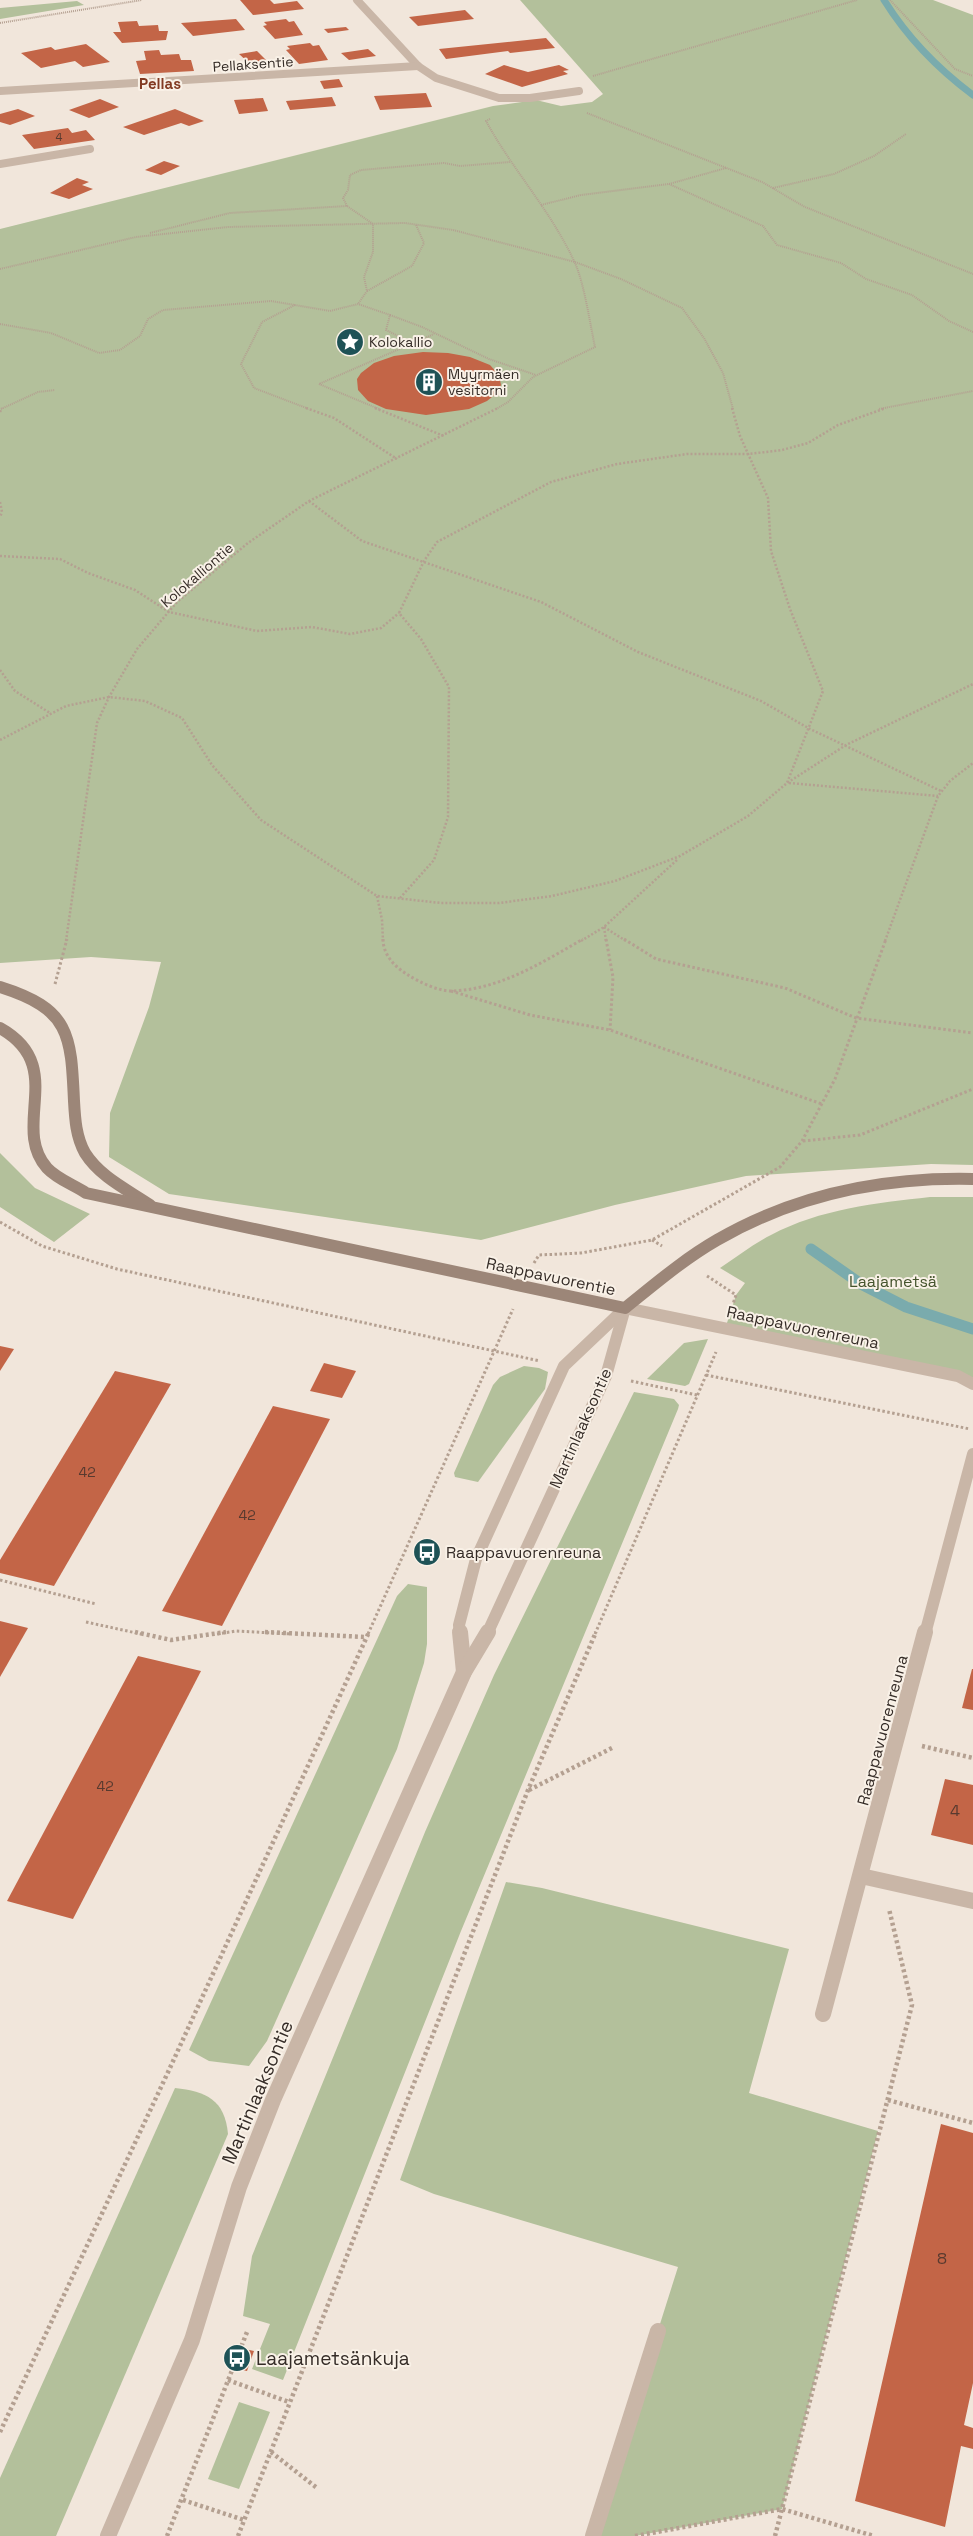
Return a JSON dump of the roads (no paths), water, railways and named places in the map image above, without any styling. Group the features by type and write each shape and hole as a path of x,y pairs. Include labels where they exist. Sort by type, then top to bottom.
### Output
{"main road":[{"name":"Raappavuorentie","path":"0,987 22,992 49,1007 66,1029 73,1055 75,1130 86,1154 110,1178 157,1209"},
{"name":"Raappavuorentie","path":"0,1028 17,1038 30,1055 35,1075 36,1148 46,1167 86,1193 522,1288 625,1308 685,1261 730,1233 773,1214 820,1198 869,1186 922,1178 973,1179"}],"street":[{"path":"357,0 418,66 436,78 487,96 511,99 580,91"},
{"name":"Pellaksentie","path":"0,91 418,66"},
{"path":"0,164 90,149"},
{"name":"Raappavuorenreuna","path":"625,1308 958,1376 973,1384"},
{"name":"Martinlaaksontie","path":"464,1672 459,1625 476,1559 564,1366 625,1308"},
{"name":"Martinlaaksontie","path":"108,2536 192,2340 239,2187 273,2100 464,1672 489,1631 606,1376 625,1308"},
{"name":"Raappavuorenreuna","path":"824,2014 973,1454"},
{"path":"862,1876 973,1901"},
{"path":"593,2536 658,2331"}],"waterway":[{"path":"884,0 924,52 973,95"},
{"path":"811,1249 861,1284 906,1307 973,1329"}],"place":[{"name":"Kolokallio","path":"350,342"},
{"name":"Myyrmäen vesitorni","path":"429,382"},
{"name":"Raappavuorenreuna","path":"427,1552"},
{"name":"Laajametsänkuja","path":"237,2358"}],"district":[{"name":"Pellas","path":"160,84"}],"park label":[{"name":"Laajametsä","path":"893,1281"}]}
